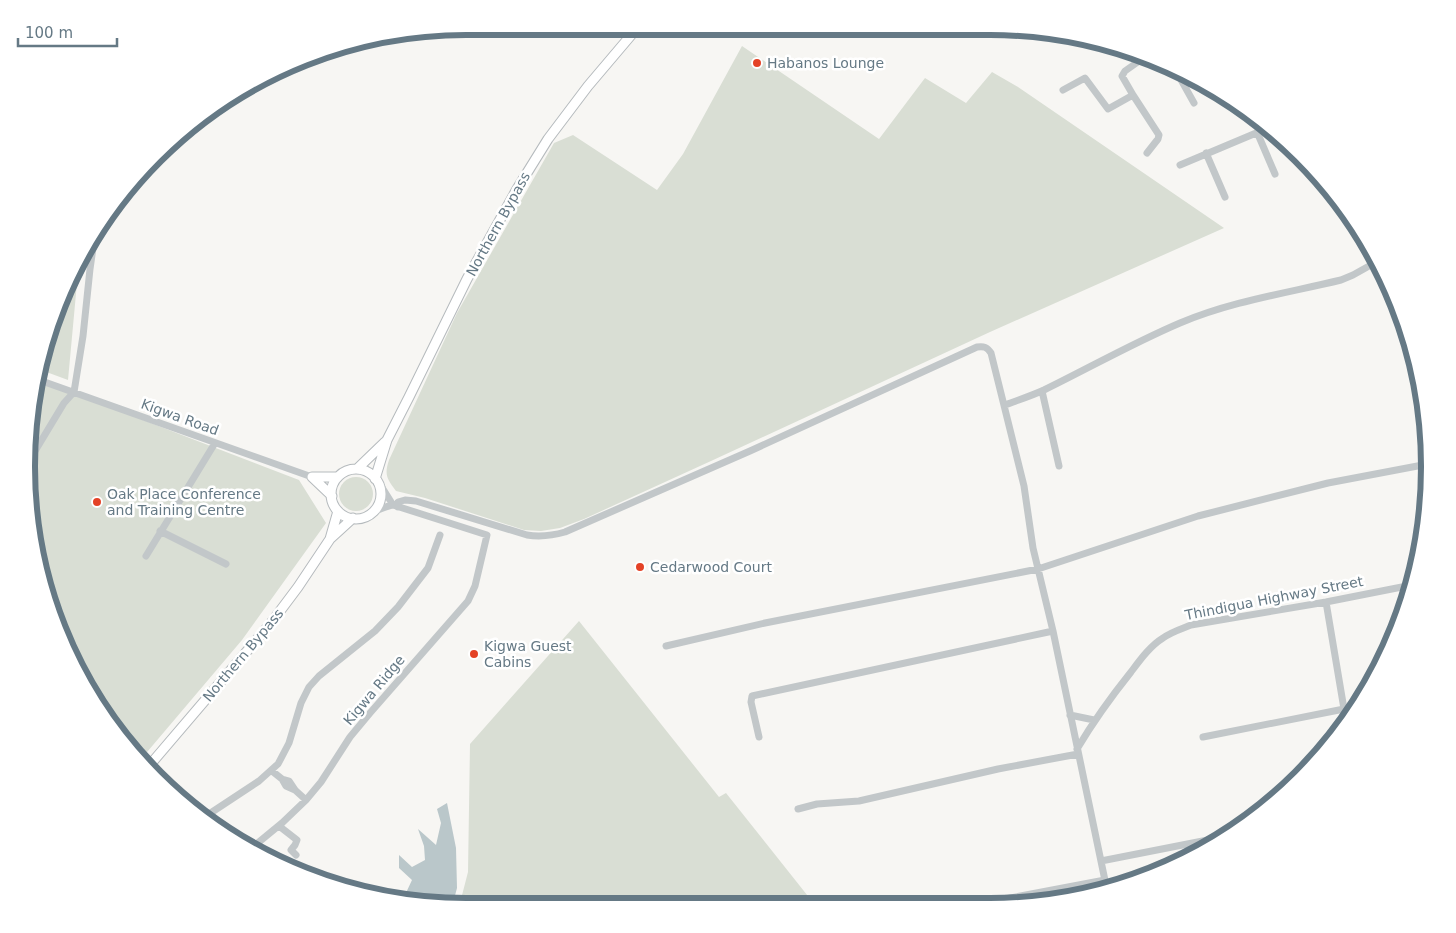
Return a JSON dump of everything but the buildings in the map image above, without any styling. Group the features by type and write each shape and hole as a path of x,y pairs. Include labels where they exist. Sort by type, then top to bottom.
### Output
{"main road":[{"name":"Northern Bypass","path":"387,440 467,279 517,189 548,139 588,86 631,35"},
{"path":"357,469 387,440"},
{"path":"377,480 367,472 357,469 347,471 338,477 334,484 332,496 338,511 347,517 353,518 365,517 374,512 381,495 377,480 387,440"},
{"path":"312,477 338,477"},
{"path":"312,477 332,496"},
{"path":"330,539 338,511"},
{"path":"330,539 353,518"},
{"name":"Northern Bypass","path":"152,762 271,623 330,539"}],"street":[{"path":"1138,62 1125,71 1122,76 1159,137 1147,153"},
{"path":"1063,90 1085,78 1108,109 1133,95"},
{"path":"1181,79 1194,103"},
{"path":"1180,165 1260,130"},
{"path":"1256,132 1275,174"},
{"path":"1206,153 1225,197"},
{"path":"35,453 64,404 74,392 83,336 93,252"},
{"path":"1005,405 1042,391 1110,356 1195,318 1239,302 1341,280 1371,265"},
{"path":"374,512 388,506 395,506 401,501 416,501 527,535 538,537 551,536 565,532 750,451 977,347 983,346 988,349 991,353 1005,405 1024,486 1038,569 1044,588 1105,880 1015,897"},
{"name":"Kigwa Road","path":"43,381 312,477"},
{"path":"1042,391 1059,466"},
{"path":"146,556 214,442"},
{"path":"666,646 765,623 1038,569 1198,516 1328,483 1421,465"},
{"path":"377,480 395,506"},
{"name":"Kigwa Ridge","path":"257,843 306,800 321,782 350,738 468,601 475,586 487,535 395,506"},
{"path":"160,531 226,564"},
{"path":"210,813 240,795 272,771 278,764 290,743 301,703 309,687 325,670 375,631 398,607 428,568 440,535"},
{"name":"Thindigua Highway Street","path":"1078,751 1094,720 1153,646 1163,637 1191,625 1326,602 1404,586"},
{"path":"1203,737 1344,709 1326,602"},
{"path":"759,737 751,702 752,696 1053,631"},
{"path":"1070,715 1094,720"},
{"path":"798,809 817,804 859,801 1078,751"},
{"path":"272,771 282,779 289,781 295,790 306,800"},
{"path":"278,826 297,840 296,845 291,850 296,855"},
{"path":"1101,861 1204,841"}],"shaded area":[{"path":"742,46 879,139 925,78 966,103 992,72 1018,87 1224,228 990,332 584,519 560,528 541,531 524,530 425,498 396,491 387,477 389,460 457,313 554,143 573,135 657,190 683,154"},
{"path":"77,280 68,380 46,372 58,328"},
{"path":"43,382 299,480 326,523 242,640 145,754 108,706 79,657 58,605 50,578 43,551 36,495 36,438"},
{"path":"356,477 368,482 373,494 368,506 356,511 344,506 339,494 344,482"},
{"path":"579,621 719,797 726,793 809,898 461,898 468,872 470,744"},
{"path":"447,803 456,848 457,888 454,898 406,893 412,880 399,868 399,855 412,867 425,860 424,846 418,829 436,845 441,823 437,809"}],"place":[{"name":"Habanos Lounge","path":"757,63"},
{"name":"Oak Place Conference and Training Centre","path":"97,502"},
{"name":"Cedarwood Court","path":"640,567"},
{"name":"Kigwa Guest Cabins","path":"474,654"}]}
